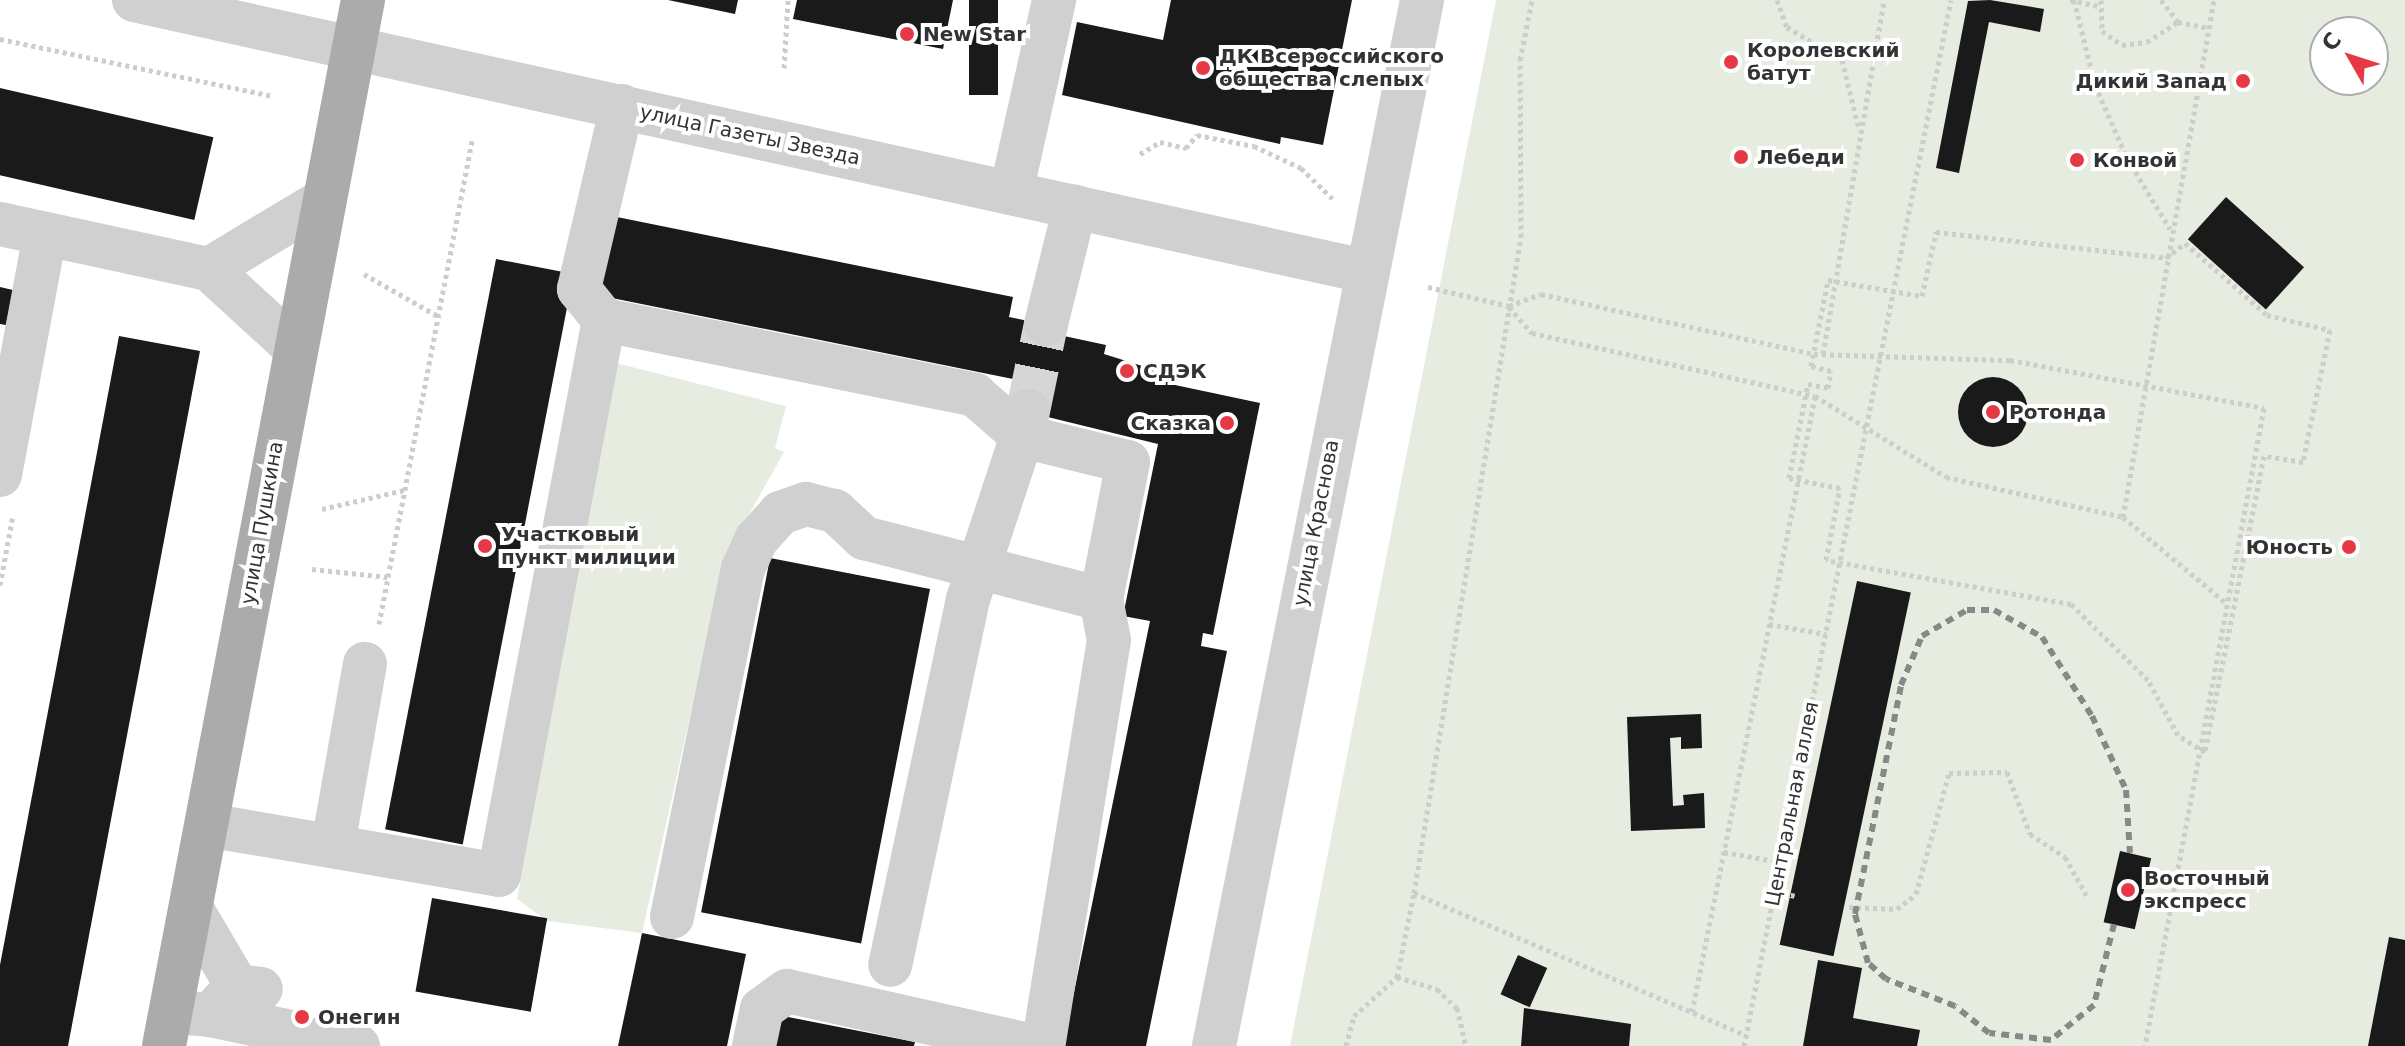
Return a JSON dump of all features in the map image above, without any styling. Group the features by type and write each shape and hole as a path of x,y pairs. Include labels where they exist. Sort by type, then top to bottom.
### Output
{"main road":[{"name":"улица Пушкина","path":"209,1009 191,908 294,347 363,0"}],"street":[{"name":"улица Газеты Звезда","path":"134,0 1365,271"},
{"path":"1011,193 1054,0"},
{"name":"улица Краснова","path":"1214,1046 1365,271 1422,0"},
{"path":"622,106 579,289 604,320 975,395 1025,424 1128,462 1101,599 1109,640 1043,1046"},
{"path":"209,269 322,201"},
{"path":"1046,324 1075,207"},
{"path":"0,224 209,269 294,347"},
{"path":"7,492 45,234"},
{"path":"207,825 499,875 604,320"},
{"path":"890,965 976,565 1025,424"},
{"path":"672,917 743,569 756,540 780,513 806,504 835,511 864,538 1101,599"},
{"path":"333,845 365,664"},
{"path":"191,908 209,1009 324,1039"},
{"path":"754,1046 762,1009 787,991 1033,1046"}],"path":[{"path":"784,68 788,0"},
{"path":"1346,1046 1354,1016 1397,977 1414,893 1521,237 1520,60 1532,0"},
{"path":"1777,0 1787,27 1842,60 1861,134"},
{"path":"1823,354 1884,0"},
{"name":"Центральная аллея","path":"1744,1046 1881,356 1897,291 1951,0"},
{"path":"2171,229 2127,158 2095,85 2073,0 2099,3 2102,31 2122,45 2147,42 2178,22"},
{"path":"2161,0 2178,22 2209,28"},
{"path":"2123,517 2171,229 2214,0"},
{"path":"0,39 273,96"},
{"path":"1140,154 1160,142 1186,148 1197,135 1207,133 1281,157 1334,200"},
{"path":"365,664 388,577 473,138"},
{"path":"1936,232 2166,258 2185,243 2267,315 2330,330 2303,462 2264,456 2205,752 2178,735 2148,680 2071,604 1826,560 1840,488 1789,478 1808,384 1828,388 1831,371 1811,366 1828,280 1922,296 1936,232"},
{"path":"364,274 438,316"},
{"path":"1428,287 1509,306 1541,294 1814,354 2010,360 2145,388 2264,408 2195,748 2145,1046"},
{"path":"1509,306 1532,333 1815,396 1946,477 2123,517 2225,602"},
{"path":"1692,1012 1815,396"},
{"path":"322,509 404,490"},
{"path":"0,585 7,492"},
{"path":"312,569 388,577"},
{"path":"1769,624 1826,634"},
{"path":"1849,907 1883,910 1907,906 1925,880 1949,773 2007,772 2030,834 2065,857 2088,898"},
{"path":"1724,852 1780,862"},
{"path":"1775,892 1795,896"},
{"path":"1414,893 1746,1035"},
{"path":"1397,977 1437,989 1457,1008 1466,1046"}],"shaded area":[{"path":"1496,0 2405,0 2405,1046 1290,1046"},
{"path":"616,363 786,406 775,448 784,452 725,558 642,933 547,921 517,899"}],"building":[{"path":"668,0 738,0 735,14"},
{"name":"New Star","path":"797,0 953,0 943,49 793,19"},
{"path":"969,0 998,0 998,95 969,95"},
{"name":"ДК Всероссийского общества слепых","path":"1171,0 1352,0 1323,145 1281,137 1280,144 1062,95 1077,22 1163,40"},
{"path":"1990,0 2044,9 2040,32 1989,22 1959,173 1936,168 1968,1"},
{"path":"0,88 213,137 194,220 0,175"},
{"path":"2226,197 2304,267 2266,310 2188,239"},
{"path":"612,216 1013,297 1009,317 1065,328 1064,336 1106,345 1104,354 1177,377 1175,385 1260,403 1213,635 1203,633 1201,646 1227,651 1146,1046 1063,1046 1150,621 1123,616 1158,444 1007,407 1013,379 597,295"},
{"path":"496,259 574,274 463,844 385,829"},
{"path":"0,287 13,290 6,325 0,324"},
{"path":"119,336 200,351 68,1046 0,1046 0,965"},
{"name":"Ротонда","path":"1993,377 2012,383 2022,393 2028,412 2022,431 2012,441 1993,447 1974,441 1964,431 1958,412 1964,393 1974,383"},
{"path":"770,558 930,589 861,943 701,912"},
{"path":"1857,581 1911,592 1833,956 1780,945"},
{"path":"1701,714 1702,748 1681,749 1681,737 1670,738 1673,806 1684,805 1683,795 1704,793 1705,828 1631,831 1627,717"},
{"name":"Восточный экспресс","path":"2120,851 2151,858 2135,929 2104,922"},
{"path":"432,898 547,918 531,1012 416,992"},
{"path":"642,933 746,954 727,1046 618,1046"},
{"path":"2389,937 2405,940 2405,1046 2368,1046"},
{"path":"1518,955 1547,968 1530,1007 1501,994"},
{"path":"1818,960 1862,968 1853,1018 1920,1030 1917,1046 1803,1046"},
{"path":"1524,1008 1631,1024 1629,1046 1521,1046"},
{"path":"778,1015 915,1042 914,1046 772,1046"}],"tunnel":[{"path":"1028,411 1046,324"}],"railway":[{"path":"2114,924 2094,1005 2051,1040 1989,1033 1955,1006 1886,979 1868,963 1855,914 1901,685 1922,636 1967,610 1994,610 2042,637 2092,716 2126,790 2130,853"}],"place":[{"name":"New Star","path":"907,34"},
{"name":"Королевский батут","path":"1731,62"},
{"name":"ДК Всероссийского общества слепых","path":"1203,68"},
{"name":"Дикий Запад","path":"2243,81"},
{"name":"Лебеди","path":"1741,157"},
{"name":"Конвой","path":"2077,160"},
{"name":"СДЭК","path":"1127,371"},
{"name":"Ротонда","path":"1993,412"},
{"name":"Сказка","path":"1227,423"},
{"name":"Участковый пункт милиции","path":"485,546"},
{"name":"Юность","path":"2349,547"},
{"name":"Восточный экспресс","path":"2128,890"},
{"name":"Онегин","path":"302,1017"}]}
